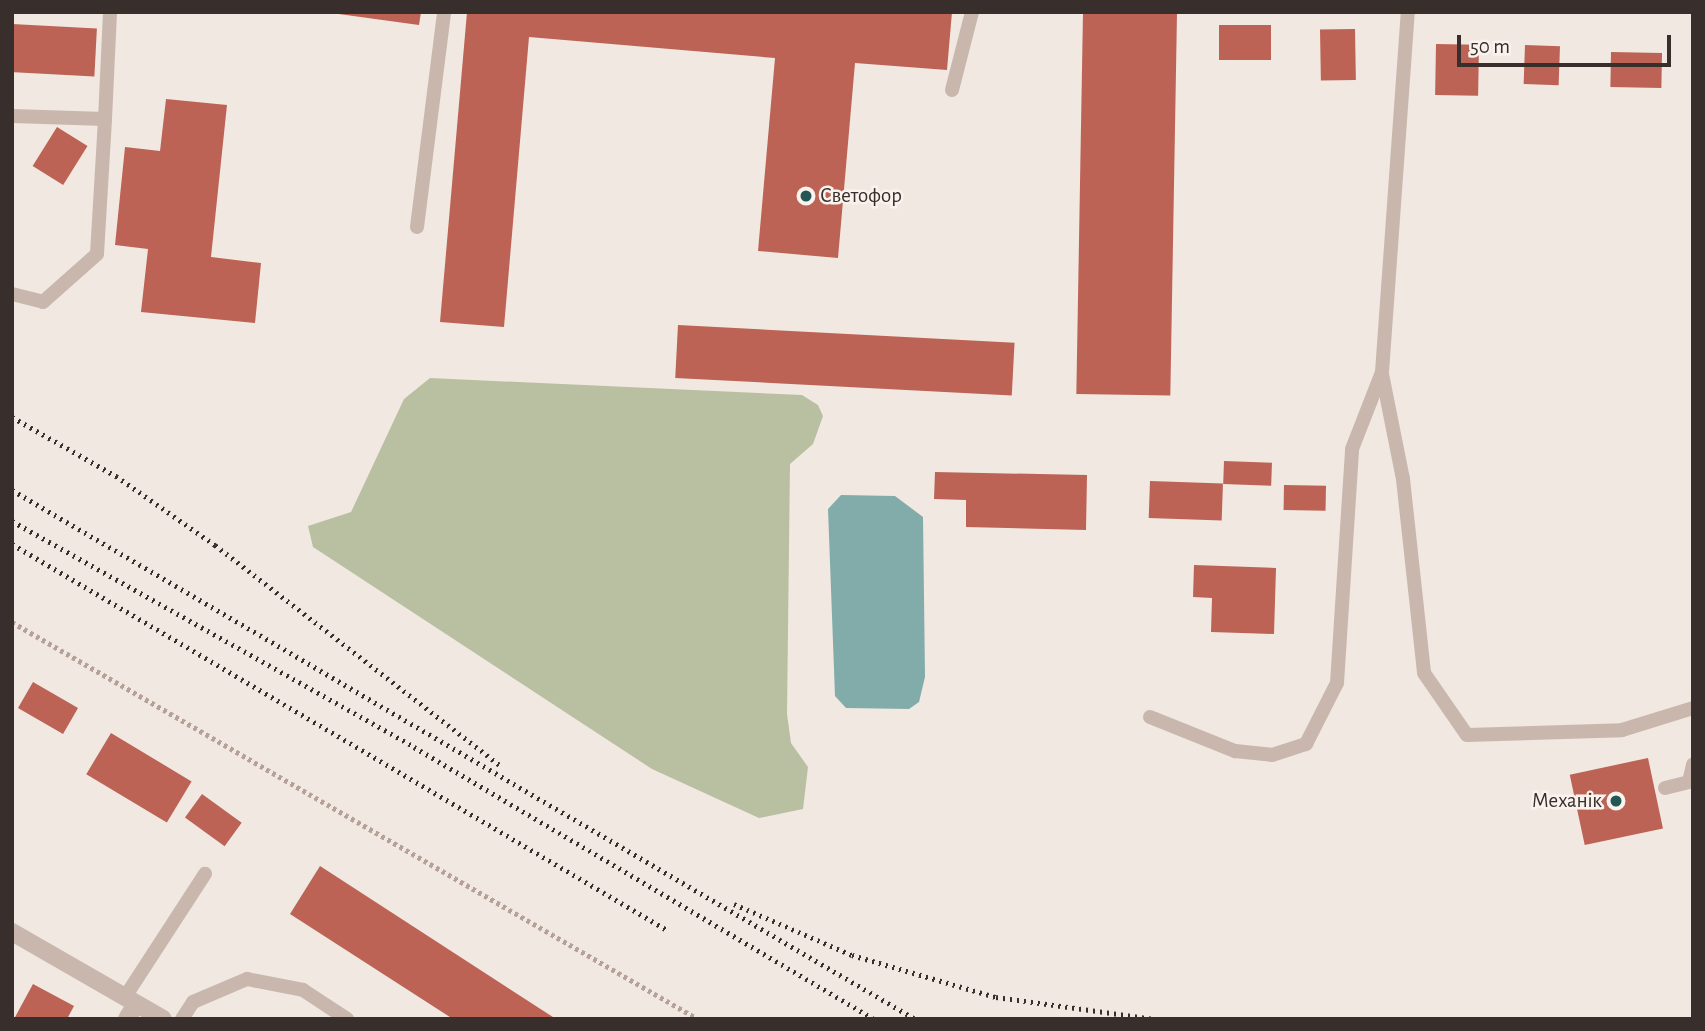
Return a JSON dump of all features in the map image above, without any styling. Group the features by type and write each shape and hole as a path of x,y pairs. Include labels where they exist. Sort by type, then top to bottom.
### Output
{"street":[{"path":"12,932 129,1007 163,1019"}],"lane":[{"path":"12,294 43,302 97,254 110,12"},
{"path":"417,227 444,12"},
{"path":"952,90 972,12"},
{"path":"1408,12 1382,372 1403,479 1424,673 1466,735 1622,730 1693,708"},
{"path":"12,116 105,119"},
{"path":"1150,717 1235,751 1272,755 1306,744 1322,720 1337,683 1352,449 1382,372"},
{"path":"1665,788 1689,782 1693,764"},
{"path":"129,1007 205,874"},
{"path":"183,1019 193,1002 247,979 303,990 347,1019"}],"path":[{"path":"12,622 698,1019"}],"green space":[{"path":"430,378 802,395 818,405 823,416 813,444 790,464 787,714 791,743 808,767 803,809 759,818 652,769 313,547 308,526 351,512 404,399"}],"water":[{"path":"841,495 895,496 923,517 925,677 919,702 909,709 846,708 835,696 828,509"}],"building":[{"path":"324,12 421,12 419,25"},
{"path":"467,12 952,12 947,70 855,63 838,258 758,251 775,58 529,37 504,327 440,322"},
{"path":"1083,12 1177,14 1170,396 1076,394"},
{"path":"12,24 97,28 94,76 12,72"},
{"path":"1219,25 1271,25 1271,60 1219,60"},
{"path":"1355,29 1356,80 1321,81 1320,30"},
{"path":"1436,44 1479,45 1478,96 1435,95"},
{"path":"1525,45 1560,46 1559,85 1524,84"},
{"path":"1611,52 1662,53 1661,88 1610,87"},
{"path":"166,99 227,105 211,257 261,263 255,323 141,312 148,249 115,245 125,147 160,151"},
{"path":"57,127 88,146 63,185 33,166"},
{"path":"678,325 1015,343 1012,396 675,378"},
{"path":"1224,461 1272,463 1271,486 1223,484"},
{"path":"935,472 1087,475 1086,530 966,527 966,500 934,499"},
{"path":"1150,481 1223,484 1222,521 1149,518"},
{"path":"1284,485 1326,486 1326,511 1284,510"},
{"path":"1194,565 1276,568 1274,634 1211,632 1212,598 1193,597"},
{"path":"33,682 78,708 63,734 18,708"},
{"path":"111,733 192,781 167,823 86,774"},
{"name":"Механік","path":"1648,758 1663,828 1585,845 1570,775"},
{"path":"202,794 242,823 225,846 185,817"},
{"path":"320,866 556,1019 453,1019 290,914"},
{"path":"33,984 74,1006 67,1019 14,1019"}],"railway":[{"path":"12,417 116,476 215,545 500,765"},
{"path":"12,490 915,1019"},
{"path":"12,521 414,747 874,1019"},
{"path":"12,544 667,930"},
{"path":"734,904 852,955 996,997 1155,1019"}],"place":[{"name":"Светофор","path":"806,196"},
{"name":"Механік","path":"1616,801"}]}
